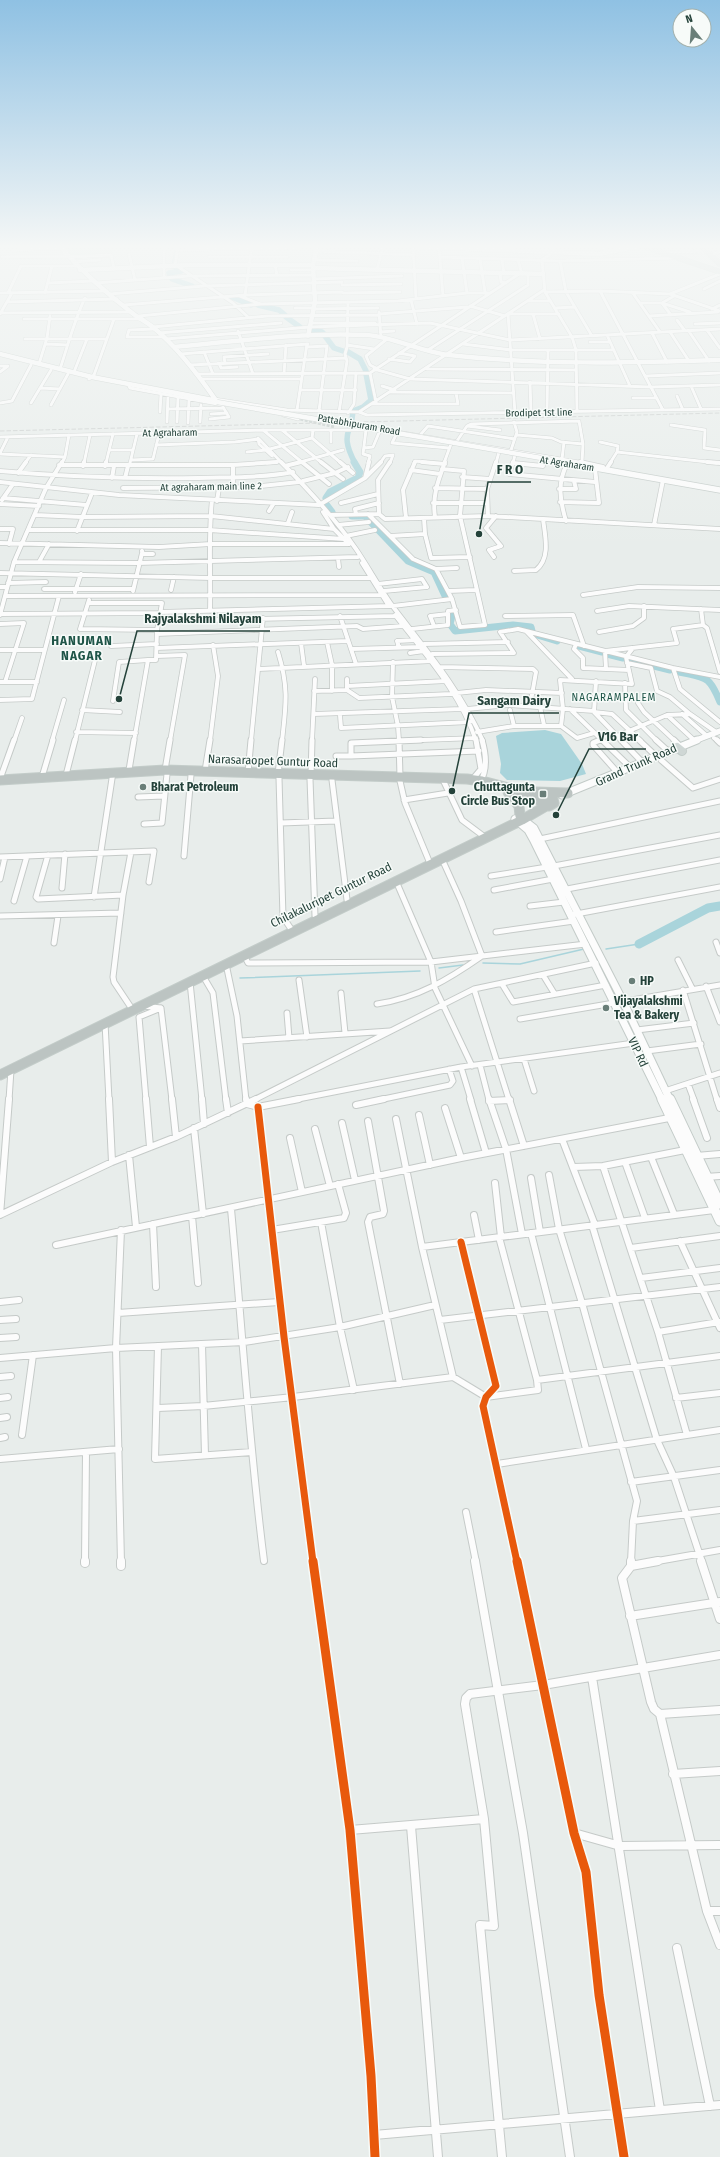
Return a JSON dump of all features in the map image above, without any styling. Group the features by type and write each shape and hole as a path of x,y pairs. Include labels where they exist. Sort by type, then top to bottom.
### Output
{"highway":[{"name":"Narasaraopet Guntur Road","path":"0,784 113,774 129,770 191,775 476,782 522,792 546,801"},
{"name":"Narasaraopet Guntur Road","path":"0,779 66,775 205,771 279,776"},
{"name":"Narasaraopet Guntur Road","path":"310,777 332,780 400,779 444,782 476,782 508,792 546,801"},
{"path":"508,792 519,806 519,819"},
{"path":"522,792 568,793"},
{"name":"Chilakaluripet Guntur Road","path":"0,1075 244,956 315,916 519,819 546,801"},
{"name":"Chilakaluripet Guntur Road","path":"0,1069 78,1029 442,859 484,836"}],"street":[{"path":"39,364 45,347"},
{"path":"60,369 67,347"},
{"path":"74,372 84,347"},
{"path":"91,378 103,347"},
{"path":"174,347 198,374 227,413 228,417 210,420 211,408"},
{"path":"181,354 277,347"},
{"path":"284,374 286,347"},
{"path":"297,410 307,347"},
{"path":"319,411 327,347"},
{"path":"339,412 347,347"},
{"path":"358,347 374,349"},
{"path":"377,347 367,354 366,357 370,365 375,369 410,379 651,387 718,386"},
{"path":"198,374 370,373 408,347"},
{"path":"416,347 446,355 512,361 719,361"},
{"path":"428,350 434,347"},
{"path":"356,373 356,390 353,412 376,402 459,347"},
{"path":"484,347 510,350 614,350"},
{"path":"510,347 515,413"},
{"path":"575,347 577,362 577,412"},
{"path":"612,347 630,386"},
{"path":"630,347 663,410"},
{"path":"659,347 667,362"},
{"path":"680,347 689,361"},
{"path":"699,347 709,360"},
{"path":"246,349 253,374"},
{"path":"227,350 229,357"},
{"path":"547,412 548,350"},
{"path":"204,352 213,374"},
{"path":"388,359 410,362 415,356 399,353"},
{"name":"Pattabhipuram Road","path":"0,354 74,372 91,378"},
{"path":"225,363 224,357 268,354"},
{"name":"Pattabhipuram Road","path":"0,357 68,374 219,403 720,489"},
{"path":"190,365 250,361 346,358"},
{"path":"219,363 221,368 237,367"},
{"path":"0,403 12,401 31,365"},
{"path":"0,366 8,366 0,372"},
{"path":"426,368 576,370"},
{"path":"465,369 465,374"},
{"path":"31,403 51,370"},
{"path":"370,373 376,402"},
{"path":"646,376 720,373"},
{"path":"51,405 68,374"},
{"path":"468,377 470,381"},
{"path":"201,379 302,379"},
{"path":"530,382 531,413"},
{"path":"130,386 161,394 219,403"},
{"path":"130,386 298,419"},
{"path":"382,386 395,390"},
{"path":"690,386 701,409"},
{"path":"40,388 60,389"},
{"path":"300,390 356,390"},
{"path":"390,392 513,393"},
{"path":"372,404 458,404 456,393"},
{"path":"160,412 161,394"},
{"path":"167,422 168,395"},
{"path":"677,396 683,410"},
{"path":"177,422 178,397"},
{"path":"633,398 657,398"},
{"path":"188,422 189,399"},
{"path":"200,422 201,401"},
{"path":"168,409 211,408 219,403"},
{"name":"Brodipet 1st line","path":"219,403 297,410 353,412 368,415 720,409"},
{"path":"251,410 256,406"},
{"path":"211,414 227,413"},
{"path":"396,434 392,444 450,446 457,441 467,426 471,424 579,421 583,444 582,462"},
{"path":"511,450 517,434 514,422"},
{"path":"671,425 705,430 704,448 720,450"},
{"path":"421,434 428,426 516,439"},
{"path":"467,426 500,430"},
{"path":"296,430 326,427"},
{"path":"334,427 350,429 380,429 421,434 582,462 604,468 617,452 618,446 617,444 600,442"},
{"path":"364,448 373,447 380,429"},
{"name":"At Agraharam","path":"0,437 200,433 263,430 380,429 450,446 499,452 595,469 604,468"},
{"path":"263,430 329,484"},
{"path":"282,430 343,479"},
{"path":"312,438 313,430"},
{"path":"331,430 331,442"},
{"path":"365,478 370,456 363,454 366,430"},
{"path":"253,431 268,450 301,482 330,515 383,593"},
{"path":"211,432 212,443"},
{"path":"232,432 235,442"},
{"path":"200,433 200,444"},
{"path":"105,466 113,434"},
{"path":"119,495 127,478 137,434"},
{"path":"131,460 153,460 159,434"},
{"path":"517,434 554,438 564,442 583,444"},
{"path":"69,435 65,457 46,488 14,562 0,615 392,606 452,600"},
{"path":"74,476 81,466 90,435"},
{"path":"8,437 2,446 0,453 65,457"},
{"path":"246,452 268,450 312,438"},
{"path":"312,438 348,467 353,473"},
{"path":"156,445 235,442 258,439"},
{"path":"562,459 564,442"},
{"path":"379,514 378,480 394,456 392,455 397,444"},
{"path":"435,517 433,503 435,488 445,464 450,446"},
{"path":"110,450 133,450"},
{"path":"268,450 277,462 284,466 343,450"},
{"path":"488,516 487,489 499,452"},
{"path":"617,452 720,463"},
{"path":"18,473 31,455"},
{"path":"0,482 119,495 217,501 320,504 365,478 377,467 385,456 392,455"},
{"path":"515,455 509,474 560,480 595,482"},
{"path":"406,518 403,490 415,461 445,464"},
{"path":"60,465 233,465 277,462"},
{"path":"513,463 543,466"},
{"path":"566,521 560,502 559,489 560,480 567,464"},
{"path":"233,465 233,488"},
{"path":"112,478 114,466"},
{"name":"At agraharam main line 2","path":"123,488 233,488 301,482 348,467"},
{"name":"Pattabhipuram Road","path":"604,468 674,481"},
{"path":"436,569 452,600 460,627 485,625 460,516 461,488 464,471 442,469"},
{"path":"560,502 599,503 595,482 595,469"},
{"path":"411,470 440,474"},
{"path":"0,471 53,476 112,478 234,477 292,473"},
{"path":"516,480 518,475"},
{"path":"462,477 490,479"},
{"path":"654,525 663,480"},
{"path":"559,489 576,489 574,481"},
{"path":"13,484 6,490 0,504 39,506"},
{"path":"217,501 219,488"},
{"path":"435,488 487,489"},
{"path":"77,531 92,493"},
{"path":"341,503 378,494"},
{"path":"3,498 86,505"},
{"path":"210,611 212,544 209,530 212,500"},
{"path":"269,511 274,503"},
{"path":"356,514 354,509 379,503"},
{"path":"433,503 487,503"},
{"path":"320,504 334,529 345,538 392,606 412,629 423,645 424,651 446,681 451,694 464,709 477,732 486,765 485,775 476,782"},
{"path":"288,523 292,512"},
{"path":"35,514 82,517 211,516 334,529"},
{"path":"368,514 413,560 436,569 457,568"},
{"path":"330,515 379,514 385,519 496,516 720,529"},
{"path":"494,557 489,550 502,546 486,528 496,516"},
{"path":"424,518 425,534 431,558 470,557"},
{"path":"514,571 536,570 546,557 543,519"},
{"path":"338,525 369,522"},
{"path":"0,529 13,529 9,544"},
{"path":"28,530 209,530 345,538 375,530"},
{"path":"390,536 425,534"},
{"path":"0,544 144,546 212,544 349,544"},
{"path":"39,562 49,544"},
{"path":"130,603 138,563 144,546"},
{"path":"142,553 153,554"},
{"path":"14,562 138,563 274,558 358,557"},
{"path":"338,558 339,567"},
{"path":"0,573 136,575 211,578 372,577"},
{"path":"42,595 48,574"},
{"path":"74,596 81,574"},
{"path":"172,590 174,577"},
{"path":"3,599 42,595 211,596 383,593 427,587 422,579 378,584"},
{"path":"0,587 7,585 46,582"},
{"path":"583,595 638,587 720,588"},
{"path":"44,589 133,589"},
{"path":"448,592 476,590"},
{"path":"0,700 32,699 44,650 56,613 59,596"},
{"path":"89,596 86,613 80,629 157,632 357,626 363,629 403,626"},
{"path":"88,603 162,603 158,621 156,660 119,662 113,701"},
{"path":"392,606 396,616 403,626 432,654 457,693 470,722 477,732 476,738 481,769 476,782"},
{"path":"597,611 629,606 720,610"},
{"path":"599,632 638,624 644,618 644,606"},
{"path":"701,609 704,625 707,628 720,672"},
{"path":"412,629 448,625 448,611 456,610"},
{"path":"434,626 430,616 448,614"},
{"path":"505,616 573,615 584,646"},
{"path":"340,616 356,664"},
{"path":"158,621 396,616"},
{"path":"248,773 263,618"},
{"path":"0,624 24,623 16,650 2,682 37,682"},
{"path":"605,651 677,644 673,629 704,625"},
{"path":"432,654 514,653 508,642 500,634 501,631 515,629 626,657 720,677"},
{"path":"526,631 572,680"},
{"path":"398,647 397,641 416,640"},
{"path":"110,646 348,641"},
{"path":"327,642 332,665 332,691"},
{"path":"351,649 508,642"},
{"path":"301,643 304,666"},
{"path":"576,644 574,649 583,658 583,668 629,670"},
{"path":"205,771 217,696 218,674 214,661 213,645"},
{"path":"561,726 563,709 560,680 632,684 626,657 633,648"},
{"path":"0,650 44,650"},
{"path":"410,653 424,651"},
{"path":"605,651 606,669"},
{"path":"66,775 97,652"},
{"path":"278,652 283,667 286,693 279,776 283,917 291,930"},
{"path":"144,824 162,823 166,772 185,655 157,656"},
{"path":"129,770 148,660"},
{"path":"259,669 436,660"},
{"path":"393,662 392,697 398,726 400,779 404,800 429,861"},
{"path":"627,663 651,668 657,691 670,697 717,734 720,743"},
{"path":"440,667 533,669 536,672 530,706"},
{"path":"673,668 680,689 720,722"},
{"path":"347,678 347,688"},
{"path":"314,679 314,714 310,777 310,821 315,916"},
{"path":"314,691 332,691 347,688 392,684 446,681"},
{"path":"596,681 594,711 642,762"},
{"path":"625,683 626,710 641,727 668,751"},
{"path":"347,688 359,698 451,694"},
{"path":"457,693 486,690 562,693"},
{"path":"42,777 64,700"},
{"path":"638,702 644,712 680,748"},
{"path":"314,714 340,715 464,709 509,705 594,711 612,714 658,758 693,788 720,779"},
{"path":"540,707 544,725"},
{"path":"82,710 120,712"},
{"path":"510,710 514,726"},
{"path":"570,710 630,767"},
{"path":"682,714 707,736"},
{"path":"617,736 667,716 690,714"},
{"path":"340,715 341,728 470,722"},
{"path":"667,716 695,741"},
{"path":"0,779 22,718"},
{"path":"477,732 514,726 544,725 561,726 570,731 577,738 594,733"},
{"path":"76,732 136,733"},
{"name":"Grand Trunk Road","path":"546,801 599,787 695,741 717,734"},
{"name":"Grand Trunk Road","path":"546,801 642,762 658,758 668,751 717,734"},
{"path":"351,756 351,743 476,738"},
{"path":"601,740 593,745 618,772"},
{"path":"336,756 399,755 479,751"},
{"path":"94,897 113,774"},
{"path":"184,856 191,775"},
{"path":"332,780 336,821 348,900"},
{"path":"444,782 462,820 484,836"},
{"path":"404,800 448,793"},
{"path":"138,797 164,796"},
{"path":"540,839 720,801"},
{"name":"VIP Rd","path":"519,819 534,828 551,866 553,879 572,918 623,1001 665,1091 690,1155 706,1177 717,1207 720,1221"},
{"name":"VIP Rd","path":"519,819 528,830 567,889 580,914 596,963 606,985 669,1118 717,1207"},
{"path":"281,823 336,821"},
{"path":"492,876 720,835"},
{"path":"0,879 2,857 154,851 149,882"},
{"path":"130,1006 114,982 113,977 123,895 131,852"},
{"path":"62,888 65,854"},
{"path":"48,855 37,899 123,895"},
{"path":"14,901 27,856"},
{"path":"442,859 461,901 482,956"},
{"path":"567,889 720,860"},
{"path":"494,890 553,879"},
{"path":"396,881 432,962 435,988 444,1004 472,1066"},
{"path":"496,932 572,918 580,914 720,887"},
{"path":"530,906 564,902"},
{"path":"0,917 122,913"},
{"path":"54,943 58,916"},
{"path":"716,942 720,953"},
{"path":"244,956 248,963 432,962 590,946"},
{"path":"377,1004 395,1002 435,988 482,956"},
{"path":"678,960 692,988"},
{"path":"11,1070 0,1215 112,1162 176,1137 248,1104 474,989 596,963"},
{"path":"226,964 234,990 248,1104"},
{"path":"543,975 554,994"},
{"path":"203,976 213,993 228,1113"},
{"path":"299,980 307,1037"},
{"path":"190,982 204,1124"},
{"path":"502,984 513,1002 606,985"},
{"path":"520,1019 692,988 720,985"},
{"path":"706,986 720,1022"},
{"path":"474,989 524,1146"},
{"path":"683,990 720,1108"},
{"path":"341,993 345,1033"},
{"path":"141,1006 161,1008"},
{"path":"161,1008 176,1137"},
{"path":"150,1147 139,1017 161,1008"},
{"path":"287,1013 290,1038"},
{"path":"106,1023 112,1162"},
{"path":"637,1030 694,1023"},
{"path":"240,1042 393,1030"},
{"path":"248,1104 258,1107 449,1069 634,1043"},
{"path":"647,1051 700,1044"},
{"path":"524,1059 534,1091"},
{"path":"480,1065 506,1149 522,1234"},
{"path":"461,1067 486,1153"},
{"path":"356,1105 450,1085 453,1082 449,1069"},
{"path":"665,1091 720,1073"},
{"path":"688,1084 706,1138"},
{"path":"490,1101 510,1100"},
{"path":"258,1107 279,1302 293,1397 326,1664 350,1830 375,2157"},
{"path":"445,1108 461,1158"},
{"path":"418,1115 430,1165"},
{"path":"56,1245 121,1230 230,1209 378,1175 669,1118"},
{"path":"396,1119 422,1247 453,1377"},
{"path":"368,1121 384,1211 383,1214 370,1217 368,1222 400,1384"},
{"path":"342,1123 355,1180"},
{"path":"194,1128 203,1214"},
{"path":"315,1129 330,1186"},
{"path":"290,1138 302,1192"},
{"path":"562,1139 574,1167 594,1225 634,1367 657,1440 674,1477 698,1553 717,1602 720,1619"},
{"path":"574,1167 603,1166 651,1157 720,1154"},
{"path":"129,1155 136,1227"},
{"path":"651,1157 674,1214"},
{"path":"625,1162 645,1218"},
{"path":"603,1166 658,1332 687,1435"},
{"path":"549,1175 559,1229 582,1303 637,1501 631,1566 622,1578 630,1616 651,1702 654,1709 660,1714 689,1845 707,1911 720,1945"},
{"path":"706,1177 720,1176"},
{"path":"531,1178 540,1232"},
{"path":"158,1408 203,1406 293,1397 453,1377 486,1397 538,1390 537,1380 518,1312 500,1237 495,1183"},
{"path":"272,1230 341,1219 346,1216 338,1184"},
{"path":"422,1247 594,1225 717,1207"},
{"path":"230,1209 244,1342 252,1452 264,1561"},
{"path":"474,1215 479,1240"},
{"path":"192,1216 198,1283"},
{"path":"321,1222 340,1327 354,1390"},
{"path":"153,1224 156,1287"},
{"path":"121,1230 116,1348 121,1566"},
{"path":"531,1233 586,1449"},
{"path":"631,1248 720,1236"},
{"path":"680,1241 701,1290 720,1328"},
{"path":"460,1242 480,1317 496,1386 486,1397 483,1406 497,1464 574,1833 580,1846 587,1877 592,1940 616,2113 624,2157"},
{"path":"641,1278 720,1268"},
{"path":"440,1320 480,1317 582,1303 720,1288"},
{"path":"0,1302 19,1300"},
{"path":"118,1313 240,1306 279,1302"},
{"path":"0,1358 116,1348 244,1342 284,1338 386,1317 435,1304"},
{"path":"0,1320 16,1319"},
{"path":"658,1332 718,1322"},
{"path":"0,1338 16,1337"},
{"path":"202,1344 205,1455"},
{"path":"158,1346 158,1408 155,1459 252,1452"},
{"path":"22,1435 34,1355"},
{"path":"537,1380 720,1356"},
{"path":"0,1377 11,1376"},
{"path":"676,1398 720,1393"},
{"path":"0,1398 8,1397"},
{"path":"497,1464 586,1449 720,1430"},
{"path":"0,1459 119,1449"},
{"path":"85,1563 86,1452"},
{"path":"631,1482 720,1470"},
{"path":"634,1521 720,1510"},
{"path":"466,1512 500,1690 536,1916 570,2157"},
{"path":"631,1566 720,1550"},
{"path":"630,1616 717,1602"},
{"path":"502,2157 480,1925 494,1926 484,1819 465,1704 466,1698 470,1694 544,1685 720,1655"},
{"path":"592,1677 620,1846 635,1957 660,2110"},
{"path":"660,1714 720,1710"},
{"path":"673,1774 720,1771"},
{"path":"350,1830 484,1819"},
{"path":"411,1826 438,2157"},
{"path":"574,1833 620,1846 720,1845"},
{"path":"707,1911 720,1911"},
{"path":"374,2135 436,2131 616,2113 715,2106 677,1948"}],"water":[{"path":"545,730 561,734 582,764 586,774 560,781 507,780 500,773 501,764 496,736 502,733"}],"waterway":[{"path":"333,347 343,351"},
{"path":"348,352 360,359 366,371"},
{"path":"352,419 353,411 363,407 371,400 366,374"},
{"path":"353,422 348,432 347,442 355,463"},
{"path":"326,498 330,492 358,478 360,472 354,462"},
{"path":"326,504 332,512"},
{"path":"352,516 365,516 408,561 434,572 446,598"},
{"path":"453,612 450,624 455,631 513,625 531,627 532,631"},
{"path":"534,634 557,641"},
{"path":"579,646 602,652"},
{"path":"607,654 623,658"},
{"path":"630,660 670,670"},
{"path":"679,672 706,679 713,687 720,702"},
{"path":"639,944 708,908 720,906"},
{"path":"606,949 639,944"},
{"path":"483,963 520,964 584,949"},
{"path":"439,968 463,965"},
{"path":"240,978 420,971"}],"tunnel":[{"path":"296,418 335,427"}],"railway":[{"path":"0,431 720,413"}],"cycle path":[{"path":"258,1107 284,1337 293,1397 326,1664 350,1830 371,2076 375,2157"},
{"path":"461,1242 496,1386 486,1397 483,1406 497,1464 574,1833 586,1872 599,1995 624,2157"}],"place":[{"name":"F R O","path":"479,534"},
{"name":"Rajyalakshmi Nilayam","path":"119,699"},
{"name":"Bharat Petroleum","path":"143,787"},
{"name":"Sangam Dairy","path":"452,791"},
{"name":"Chuttagunta Circle Bus Stop","path":"543,794"},
{"name":"V16 Bar","path":"556,815"},
{"name":"HP","path":"632,981"},
{"name":"Vijayalakshmi Tea & Bakery","path":"606,1008"}],"district":[{"name":"HANUMAN NAGAR","path":"82,648"},
{"name":"NAGARAMPALEM","path":"614,697"}]}
